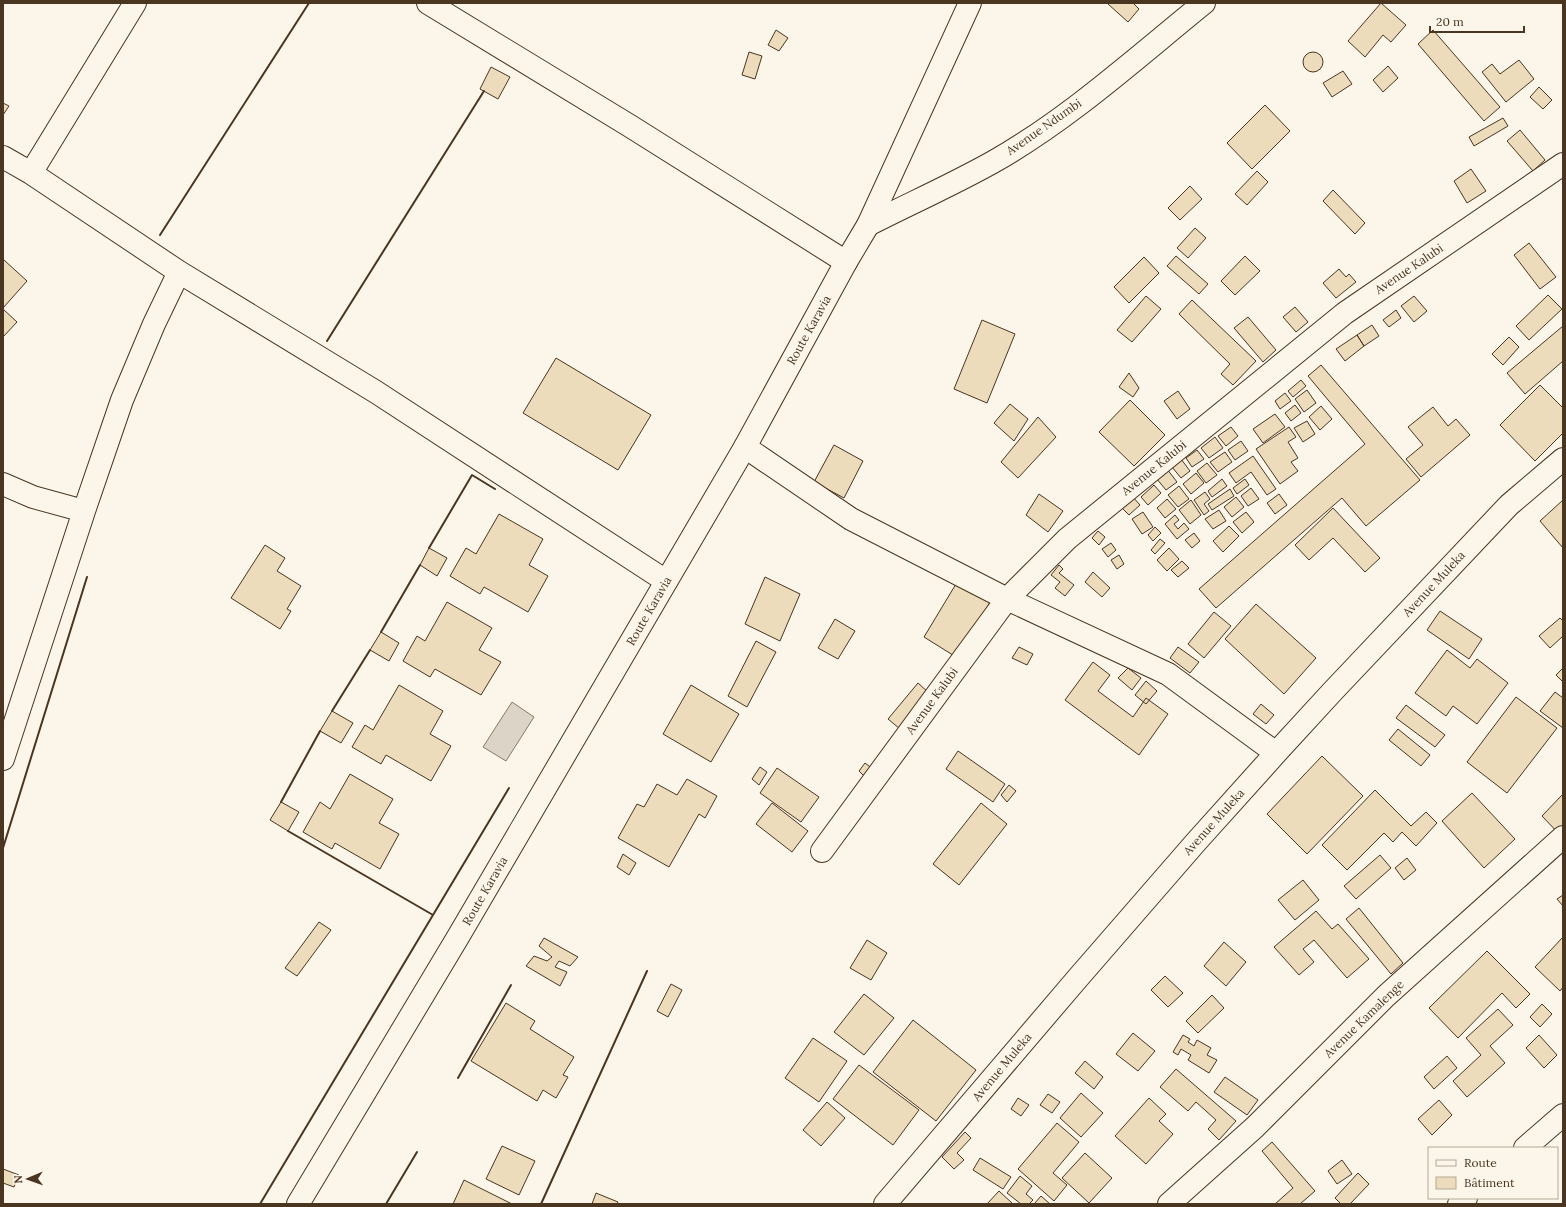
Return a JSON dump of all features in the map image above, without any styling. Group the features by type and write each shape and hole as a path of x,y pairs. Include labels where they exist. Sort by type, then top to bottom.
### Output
{"street":[{"path":"31,173 135,3"},
{"path":"428,3 636,130 846,262"},
{"name":"Route Karavia","path":"298,1204 458,937 745,447 846,262 868,225 970,3"},
{"name":"Avenue Ndumbi","path":"868,225 993,162 1079,104 1204,3"},
{"path":"3,157 31,173 179,272 376,392 666,581"},
{"name":"Avenue Kalubi","path":"822,851 1007,599 1067,539 1345,313 1563,164"},
{"path":"3,759 122,400 154,324 179,272"},
{"path":"745,447 851,519 1007,599 1168,674 1276,754"},
{"name":"Avenue Muleka","path":"885,1204 1092,961 1196,842 1332,692 1509,505 1563,459"},
{"path":"3,484 33,497 84,511"},
{"name":"Avenue Kamalenge","path":"1169,1204 1254,1127 1386,996 1563,837"},
{"path":"1526,1147 1563,1115"}],"shaded area":[{"path":"512,702 534,717 506,761 483,747"}],"building":[{"path":"1133,3 1139,9 1128,22 1108,4"},
{"path":"1381,3 1406,25 1391,42 1383,35 1365,57 1348,41"},
{"path":"776,30 788,38 779,51 768,45"},
{"path":"1433,30 1500,107 1484,121 1418,44"},
{"path":"749,52 762,56 755,79 742,75"},
{"path":"1313,52 1320,55 1323,62 1320,69 1313,72 1306,69 1303,62 1306,55"},
{"path":"1519,60 1534,79 1506,102 1482,72 1492,64 1500,74"},
{"path":"1388,66 1398,78 1383,92 1373,80"},
{"path":"491,67 510,77 498,99 480,89"},
{"path":"1343,71 1352,84 1332,97 1323,83"},
{"path":"1539,87 1552,100 1543,109 1530,97"},
{"path":"3,103 9,106 3,115"},
{"path":"1265,105 1290,131 1252,169 1227,143"},
{"path":"1503,118 1508,126 1474,146 1469,137"},
{"path":"1520,130 1545,160 1533,171 1507,141"},
{"path":"1471,169 1486,191 1467,203 1454,181"},
{"path":"1257,171 1268,182 1247,205 1235,194"},
{"path":"1190,186 1202,199 1180,220 1168,208"},
{"path":"1333,190 1365,223 1355,234 1323,201"},
{"path":"1195,228 1206,238 1188,258 1177,248"},
{"path":"1529,243 1556,277 1540,289 1514,255"},
{"path":"1176,256 1208,284 1199,294 1167,266"},
{"path":"1245,256 1260,271 1235,295 1221,281"},
{"path":"1144,257 1159,273 1129,303 1114,287"},
{"path":"4,260 27,281 3,308 3,261"},
{"path":"1339,269 1346,277 1349,274 1356,282 1336,298 1323,283"},
{"path":"1548,295 1562,309 1529,340 1516,326"},
{"path":"1146,296 1161,309 1132,342 1117,330"},
{"path":"1414,296 1427,311 1414,322 1401,306"},
{"path":"1192,300 1256,361 1233,385 1221,374 1230,364 1179,314"},
{"path":"1295,307 1308,322 1296,332 1283,317"},
{"path":"3,309 17,322 3,337"},
{"path":"1396,310 1401,318 1389,327 1383,320"},
{"path":"1248,317 1276,350 1263,362 1234,328"},
{"path":"982,320 1015,334 987,403 954,389"},
{"path":"1372,325 1379,336 1364,346 1357,335"},
{"path":"1563,326 1563,361 1525,394 1507,373"},
{"path":"1357,335 1364,346 1345,361 1336,349"},
{"path":"1509,337 1519,347 1503,365 1492,354"},
{"path":"556,358 651,415 618,470 523,413"},
{"path":"1321,365 1420,480 1366,526 1342,498 1216,608 1199,589 1365,444 1308,376"},
{"path":"1129,373 1139,388 1133,397 1119,387"},
{"path":"1301,380 1306,386 1293,397 1288,391"},
{"path":"1540,385 1563,408 1563,433 1535,461 1500,425"},
{"path":"1307,390 1316,403 1304,412 1295,399"},
{"path":"1178,391 1190,409 1177,419 1164,401"},
{"path":"1285,393 1291,401 1280,409 1275,401"},
{"path":"1130,400 1165,435 1134,466 1099,432"},
{"path":"1010,404 1028,419 1014,441 994,423"},
{"path":"1295,405 1301,413 1291,421 1285,413"},
{"path":"1321,406 1332,419 1320,430 1309,417"},
{"path":"1433,407 1448,426 1456,419 1470,435 1421,477 1406,459 1423,445 1408,427"},
{"path":"1275,414 1285,427 1263,443 1253,429"},
{"path":"1038,417 1056,437 1018,478 1001,462"},
{"path":"1307,421 1315,434 1303,442 1294,428"},
{"path":"1231,427 1238,436 1226,446 1218,436"},
{"path":"1289,427 1296,437 1288,442 1298,458 1291,462 1298,471 1280,484 1256,449"},
{"path":"1215,437 1223,448 1209,458 1201,448"},
{"path":"1241,441 1248,451 1235,460 1228,450"},
{"path":"834,445 863,461 844,498 814,482"},
{"path":"1197,450 1204,459 1192,467 1186,458"},
{"path":"1225,452 1232,462 1218,472 1210,462"},
{"path":"1253,456 1276,489 1267,495 1251,472 1236,483 1229,473"},
{"path":"1181,459 1190,471 1181,478 1172,467"},
{"path":"1207,463 1217,475 1206,483 1197,471"},
{"path":"1167,469 1177,482 1166,490 1156,478"},
{"path":"1196,473 1204,483 1191,494 1183,484"},
{"path":"1222,479 1227,486 1212,497 1208,491"},
{"path":"1245,479 1249,485 1237,494 1233,488"},
{"path":"1154,485 1161,493 1148,505 1141,497"},
{"path":"1179,486 1189,499 1178,507 1168,495"},
{"path":"1251,488 1259,499 1248,506 1241,496"},
{"path":"1230,489 1234,496 1212,510 1208,504"},
{"path":"1205,492 1210,499 1204,504 1209,511 1204,515 1194,500"},
{"path":"1039,494 1063,511 1048,532 1026,515"},
{"path":"1279,494 1287,505 1275,514 1267,503"},
{"path":"1132,496 1140,505 1129,515 1120,506"},
{"path":"1236,497 1244,507 1232,517 1224,507"},
{"path":"1167,499 1176,509 1165,518 1157,508"},
{"path":"1191,500 1201,515 1190,524 1179,510"},
{"path":"1563,500 1563,548 1540,521"},
{"path":"1333,508 1380,558 1365,572 1333,538 1309,560 1295,545"},
{"path":"1219,510 1226,521 1213,529 1205,519"},
{"path":"1143,512 1153,527 1142,534 1132,519"},
{"path":"1246,512 1254,522 1242,533 1233,522"},
{"path":"499,514 543,539 529,565 548,576 528,612 484,587 480,594 450,576 466,548 476,554"},
{"path":"1175,515 1179,520 1174,524 1178,529 1184,523 1189,529 1177,539 1165,524"},
{"path":"1229,526 1239,536 1223,552 1213,541"},
{"path":"1155,527 1161,533 1153,541 1148,535"},
{"path":"1098,531 1105,537 1099,545 1092,538"},
{"path":"1194,533 1200,541 1192,548 1185,540"},
{"path":"1160,539 1165,543 1155,554 1151,550"},
{"path":"1111,543 1116,550 1108,557 1102,549"},
{"path":"265,545 285,558 277,571 301,586 287,609 291,611 280,629 231,598"},
{"path":"429,548 447,558 437,576 420,565"},
{"path":"1169,548 1179,559 1167,571 1157,560"},
{"path":"1119,555 1124,564 1117,569 1111,560"},
{"path":"1182,561 1189,568 1178,577 1171,570"},
{"path":"1059,565 1063,569 1059,573 1074,585 1065,596 1055,588 1060,582 1051,575"},
{"path":"1093,572 1110,588 1102,597 1085,582"},
{"path":"765,577 800,594 780,641 745,624"},
{"path":"959,579 992,599 956,657 924,637"},
{"path":"447,602 492,628 479,650 501,662 481,695 435,669 430,677 403,661 417,636 425,641"},
{"path":"1256,604 1316,658 1284,694 1225,639"},
{"path":"1440,611 1482,639 1469,659 1427,630"},
{"path":"1214,612 1231,626 1204,658 1188,644"},
{"path":"1560,618 1563,621 1563,636 1550,648 1539,636"},
{"path":"835,619 855,631 838,659 818,648"},
{"path":"381,632 399,643 389,661 370,650"},
{"path":"756,641 776,652 747,707 728,696"},
{"path":"1019,647 1033,654 1027,665 1012,658"},
{"path":"1178,647 1199,662 1190,673 1170,658"},
{"path":"1447,650 1470,668 1477,659 1508,683 1477,724 1453,706 1446,716 1415,693"},
{"path":"1093,662 1110,675 1098,691 1133,717 1146,698 1168,714 1139,755 1065,700"},
{"path":"1128,668 1141,678 1132,690 1118,678"},
{"path":"1563,668 1563,682 1556,675"},
{"path":"1146,681 1157,691 1146,704 1135,695"},
{"path":"918,683 929,693 900,729 888,719"},
{"path":"399,685 443,711 430,734 451,746 431,781 386,755 381,764 352,747 365,725 373,730"},
{"path":"691,685 739,714 711,762 663,734"},
{"path":"1555,692 1563,698 1563,728 1540,711"},
{"path":"1516,697 1557,728 1507,793 1467,762"},
{"path":"1261,704 1274,715 1266,724 1253,714"},
{"path":"1406,705 1445,735 1435,747 1396,718"},
{"path":"332,711 353,723 341,743 320,731"},
{"path":"1398,729 1430,755 1421,766 1389,740"},
{"path":"958,751 1005,784 993,802 946,769"},
{"path":"1322,756 1363,796 1307,854 1267,814"},
{"path":"865,763 873,769 865,777 859,771"},
{"path":"760,767 767,772 759,785 752,779"},
{"path":"777,768 819,797 801,822 760,793"},
{"path":"350,774 393,799 379,823 399,834 380,869 335,843 332,849 303,832 320,802 330,809"},
{"path":"687,779 717,796 705,818 699,814 669,867 618,838 637,804 644,807 657,784 677,795"},
{"path":"1009,785 1016,791 1007,802 1001,795"},
{"path":"1375,790 1411,826 1426,812 1437,823 1416,846 1402,832 1393,842 1384,833 1347,870 1322,845"},
{"path":"1472,793 1515,839 1484,868 1442,821"},
{"path":"1563,794 1563,831 1560,835 1542,816"},
{"path":"281,802 299,812 288,831 270,820"},
{"path":"772,803 808,831 792,852 756,824"},
{"path":"981,803 1007,824 959,885 933,864"},
{"path":"623,854 636,863 629,875 617,867"},
{"path":"1380,855 1391,868 1356,899 1344,886"},
{"path":"1407,858 1416,870 1404,880 1395,868"},
{"path":"1303,880 1319,900 1295,920 1278,900"},
{"path":"1563,895 1563,906 1557,899"},
{"path":"1359,908 1403,963 1391,974 1346,919"},
{"path":"1316,911 1332,929 1338,924 1369,959 1347,978 1314,940 1303,949 1314,962 1299,975 1274,947"},
{"path":"319,922 331,930 297,976 285,968"},
{"path":"1563,937 1563,987 1560,991 1535,967"},
{"path":"544,938 578,957 570,966 559,961 555,967 567,972 560,986 526,966 534,956 547,961 552,957 539,946"},
{"path":"867,940 887,953 871,980 850,968"},
{"path":"1224,942 1246,962 1226,986 1204,966"},
{"path":"1487,951 1530,994 1516,1008 1502,993 1458,1038 1429,1008"},
{"path":"1165,976 1183,993 1168,1007 1151,990"},
{"path":"671,984 682,990 668,1017 657,1011"},
{"path":"864,994 894,1018 864,1055 834,1032"},
{"path":"1212,995 1224,1008 1198,1033 1186,1021"},
{"path":"506,1003 535,1021 530,1029 574,1057 563,1075 568,1077 556,1098 543,1090 537,1101 471,1061"},
{"path":"1542,1004 1552,1014 1540,1027 1530,1017"},
{"path":"1498,1009 1513,1025 1490,1046 1505,1063 1467,1097 1453,1081 1481,1055 1466,1038"},
{"path":"913,1020 976,1070 936,1121 873,1072"},
{"path":"1133,1033 1155,1051 1138,1071 1116,1054"},
{"path":"1183,1035 1190,1039 1188,1042 1194,1046 1197,1040 1211,1048 1207,1055 1217,1060 1209,1073 1188,1060 1191,1055 1181,1049 1178,1055 1173,1052"},
{"path":"1539,1035 1557,1055 1544,1068 1526,1048"},
{"path":"813,1038 847,1061 819,1102 785,1078"},
{"path":"1447,1056 1457,1068 1434,1089 1424,1077"},
{"path":"1085,1061 1103,1077 1094,1089 1075,1073"},
{"path":"859,1065 919,1110 893,1145 833,1099"},
{"path":"1176,1069 1236,1121 1219,1140 1208,1129 1216,1120 1196,1102 1188,1111 1160,1087"},
{"path":"1225,1077 1258,1100 1247,1115 1214,1092"},
{"path":"1081,1093 1103,1113 1081,1137 1060,1118"},
{"path":"1048,1094 1060,1102 1052,1113 1040,1105"},
{"path":"1018,1098 1029,1105 1021,1116 1011,1109"},
{"path":"1149,1098 1166,1114 1159,1121 1173,1134 1146,1164 1115,1136"},
{"path":"1439,1100 1452,1115 1432,1135 1418,1119"},
{"path":"827,1102 845,1118 821,1146 803,1130"},
{"path":"1057,1123 1079,1142 1053,1173 1067,1185 1054,1201 1018,1169"},
{"path":"965,1132 971,1138 957,1153 964,1160 954,1169 942,1157"},
{"path":"1272,1142 1315,1191 1300,1204 1275,1204 1293,1188 1262,1151"},
{"path":"502,1146 535,1161 519,1195 486,1179"},
{"path":"1085,1153 1112,1178 1089,1203 1062,1178"},
{"path":"980,1158 1011,1177 1003,1189 973,1170"},
{"path":"1342,1160 1352,1174 1337,1184 1328,1171"},
{"path":"3,1169 19,1175 14,1187 3,1183"},
{"path":"1358,1173 1369,1184 1350,1204 1341,1204 1335,1198"},
{"path":"1020,1176 1032,1186 1026,1194 1033,1200 1029,1204 1021,1204 1007,1193"},
{"path":"464,1180 512,1204 453,1204"},
{"path":"999,1191 1013,1204 987,1204"},
{"path":"596,1193 618,1202 617,1204 592,1204"},
{"path":"1041,1196 1050,1204 1034,1204"}],"wall":[{"path":"160,235 309,3"},
{"path":"327,341 484,91"},
{"path":"429,548 472,475 495,489"},
{"path":"381,632 420,565"},
{"path":"3,848 87,577"},
{"path":"332,711 370,650"},
{"path":"281,802 320,731"},
{"path":"260,1204 509,788"},
{"path":"288,831 433,915"},
{"path":"541,1204 647,971"},
{"path":"458,1078 511,985"},
{"path":"386,1204 417,1152"}]}
